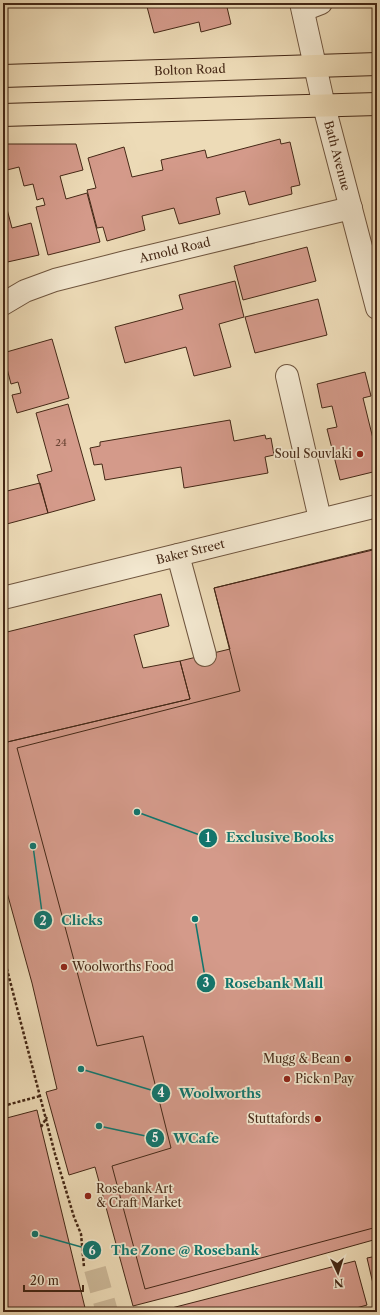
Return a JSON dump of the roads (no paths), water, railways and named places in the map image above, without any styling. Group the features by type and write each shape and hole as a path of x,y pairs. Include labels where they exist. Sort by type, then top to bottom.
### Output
{"main road":[{"name":"Bolton Road","path":"3,76 377,64"},
{"path":"3,115 377,104"}],"street":[{"name":"Bath Avenue","path":"308,5 315,66 324,106 377,308"},
{"name":"Arnold Road","path":"3,304 25,291 55,280 351,208"},
{"path":"287,376 320,519"},
{"name":"Baker Street","path":"3,598 377,506"},
{"path":"178,555 205,655"}],"tunnel":[{"path":"95,1269 107,1312"}],"place":[{"name":"Soul Souvlaki","path":"360,454"},
{"name":"Exclusive Books","path":"137,812"},
{"name":"Clicks","path":"33,846"},
{"name":"Rosebank Mall","path":"195,919"},
{"name":"Woolworths Food","path":"64,967"},
{"name":"Mugg & Bean","path":"348,1059"},
{"name":"Woolworths","path":"81,1069"},
{"name":"Pick n Pay","path":"287,1079"},
{"name":"Stuttafords","path":"318,1119"},
{"name":"WCafe","path":"99,1126"},
{"name":"Rosebank Art & Craft Market","path":"88,1196"},
{"name":"The Zone @ Rosebank","path":"35,1234"}]}
